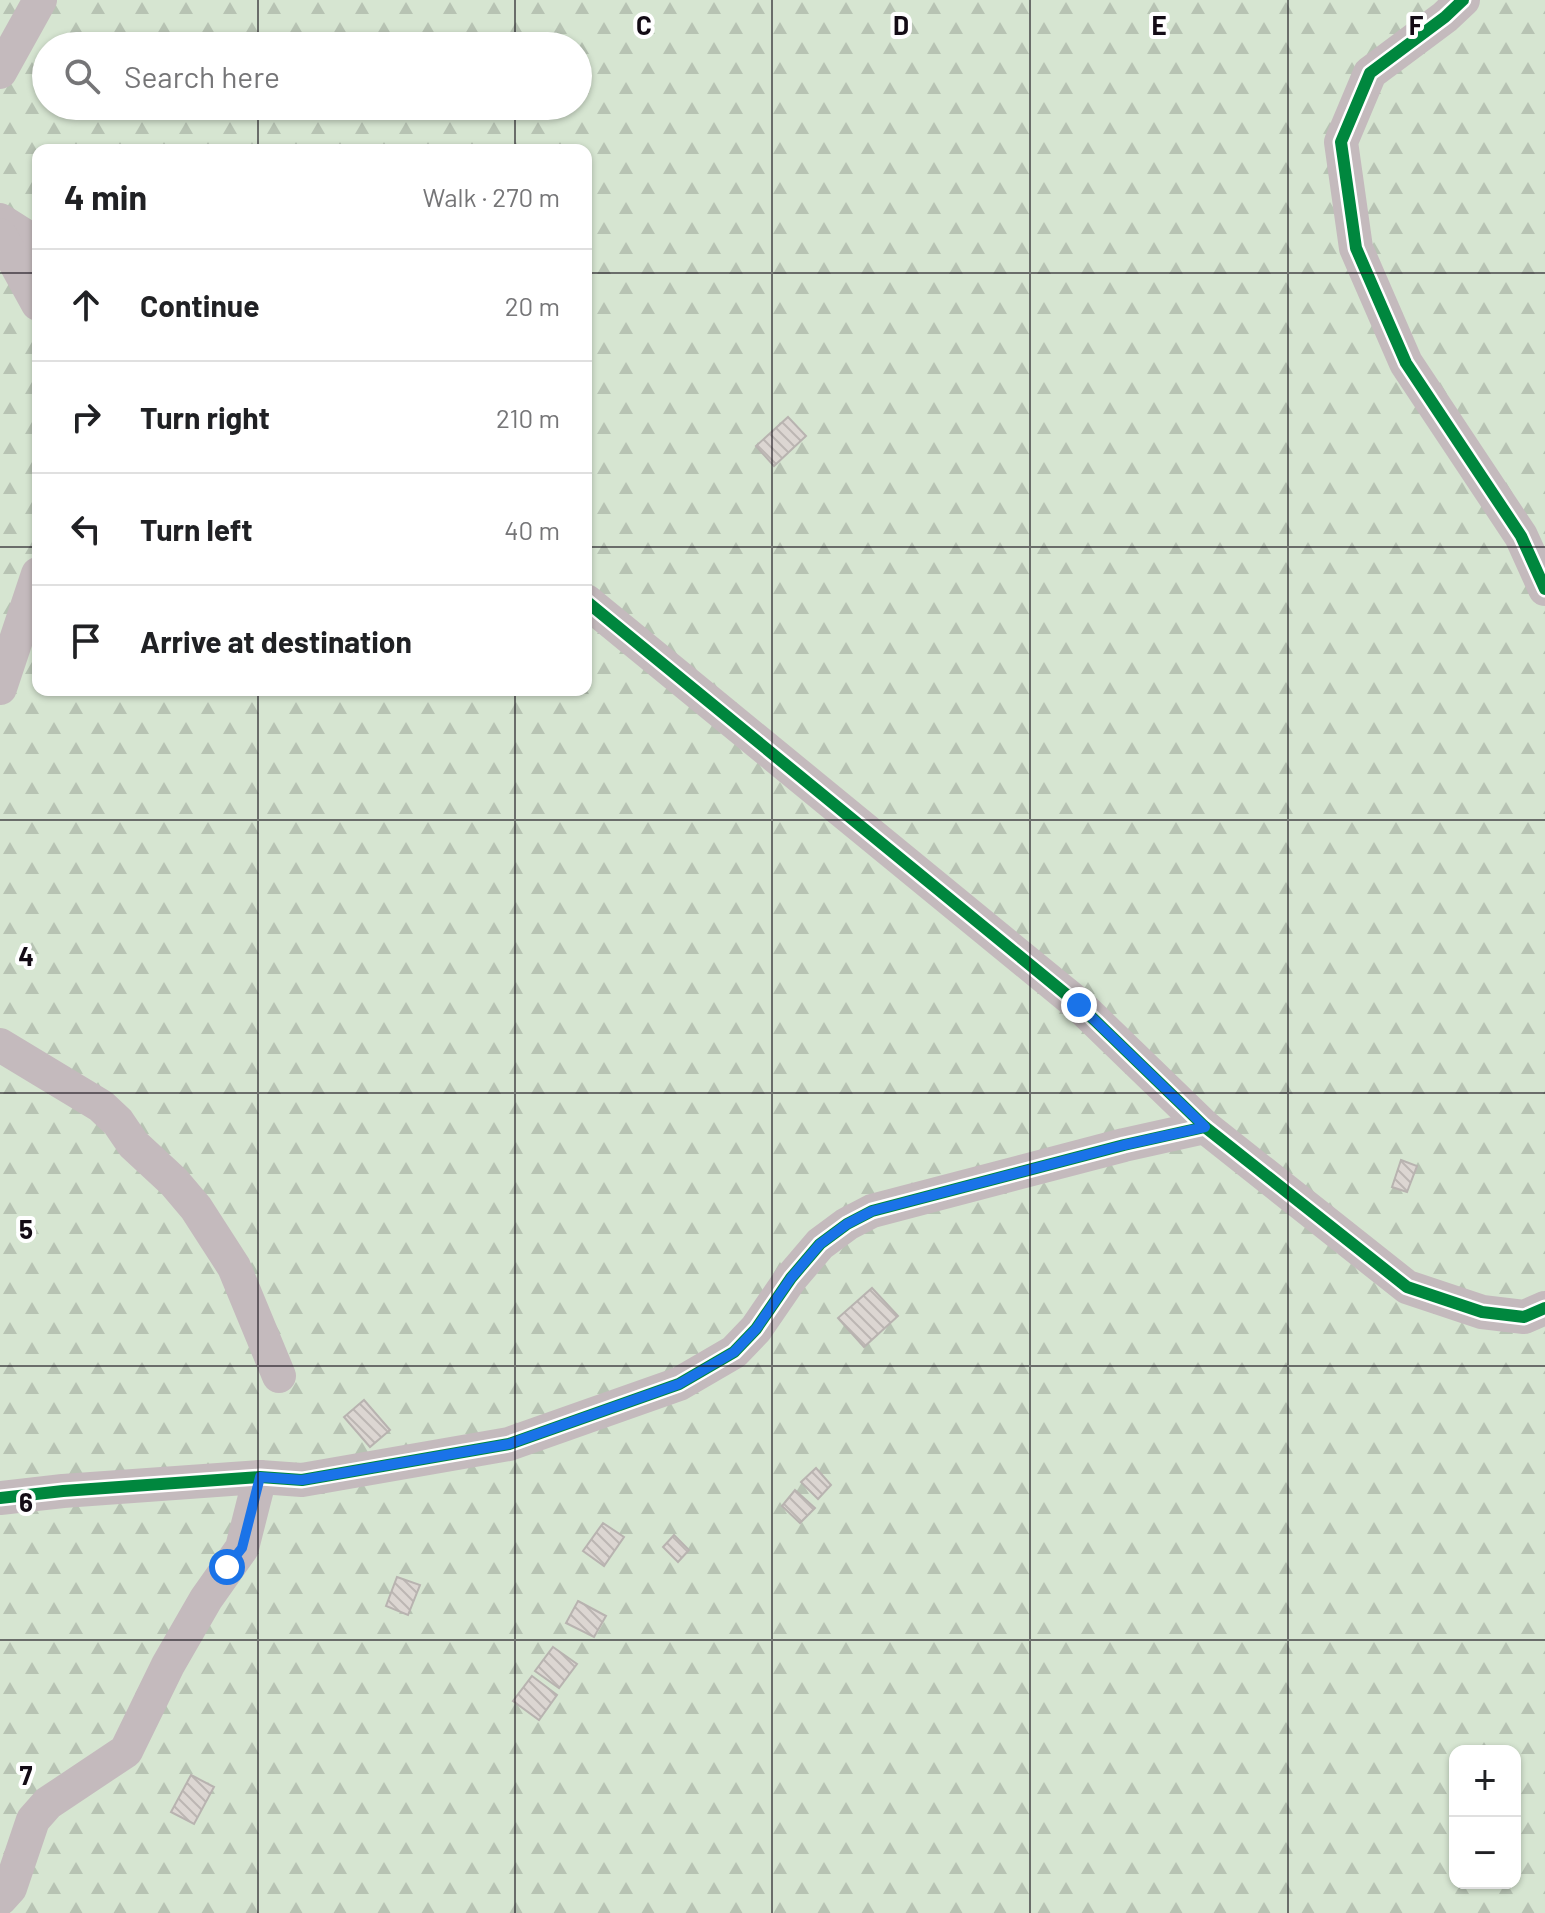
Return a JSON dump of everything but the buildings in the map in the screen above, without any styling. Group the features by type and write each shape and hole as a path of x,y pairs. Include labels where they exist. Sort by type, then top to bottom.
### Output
{"street":[{"path":"0,72 40,0"},
{"path":"1463,0 1370,73 1341,142 1356,248 1406,363 1521,536 1545,589"},
{"path":"0,220 32,240"},
{"path":"0,235 32,293"},
{"path":"0,688 32,592"},
{"path":"592,606 1079,1005 1205,1127 1407,1287 1482,1312 1524,1317 1545,1308"},
{"path":"0,1045 101,1106 118,1122 133,1144 174,1182 196,1208 234,1267 279,1376"},
{"path":"0,1498 260,1477 302,1480 509,1444 679,1384 734,1352 756,1329 791,1278 820,1244 847,1224 872,1211 1205,1127"},
{"path":"0,1899 10,1888 33,1820 48,1803 126,1751 175,1652 206,1599 242,1548 260,1477"}],"green space":[{"path":"0,0 1545,0 1545,1913 0,1913"}],"cycle path":[{"path":"1463,0 1370,73 1341,142 1356,248 1406,363 1521,536 1545,589"},
{"path":"592,606 1079,1005 1205,1127 1407,1287 1482,1312 1524,1317 1545,1308"},
{"path":"0,1498 260,1477 302,1480 509,1444 679,1384 734,1352 756,1329 791,1278 820,1244 847,1224 872,1211 1205,1127"}],"route":[{"path":"227,1567 242,1548 260,1477 302,1480 509,1444 679,1384 734,1352 756,1329 791,1278 820,1244 847,1224 872,1211 1205,1127 1079,1005"}]}
